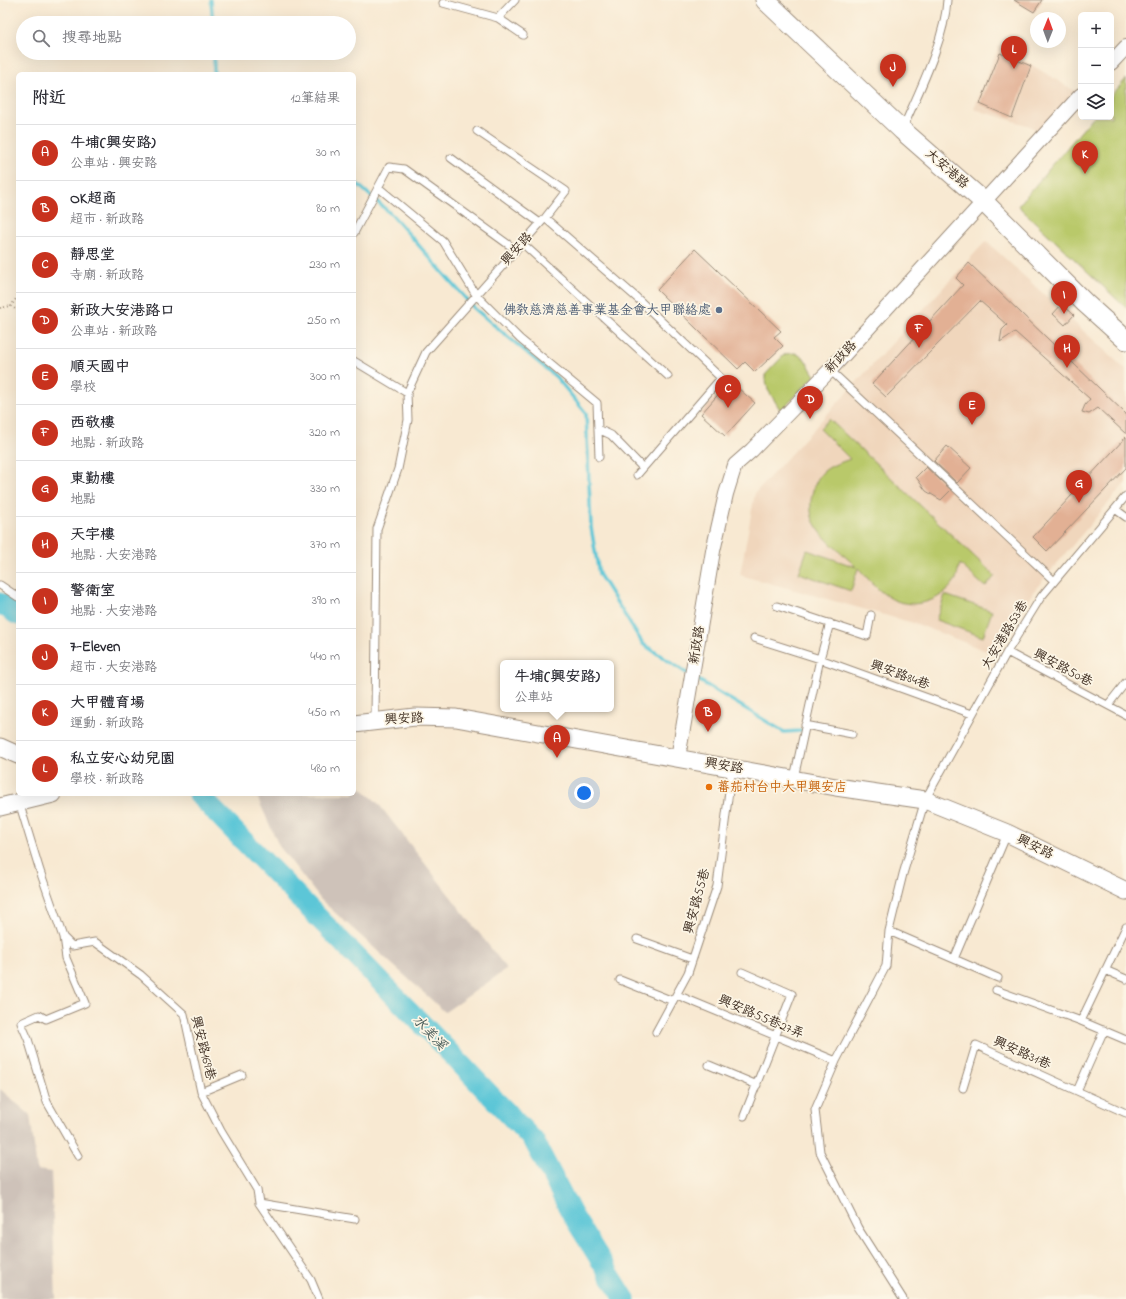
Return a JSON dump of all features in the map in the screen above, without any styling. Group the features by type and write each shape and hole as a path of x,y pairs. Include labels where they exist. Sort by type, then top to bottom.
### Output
{"main road":[{"name":"大安港路","path":"765,0 902,130 983,201 1085,303 1126,340"}],"street":[{"path":"1114,60 1126,47"},
{"name":"新政路","path":"678,758 713,551 726,494 735,465 752,450 830,370 983,201 1078,99"},
{"name":"興安路","path":"356,724 375,720 415,717 456,718 794,778 836,787 925,800 1008,833 1126,891"},
{"path":"0,747 16,754"},
{"path":"0,807 44,796"}],"lane":[{"path":"498,18 514,0"},
{"path":"902,130 928,71 946,14 947,0"},
{"path":"443,3 498,18 523,35"},
{"name":"興安路","path":"375,720 377,529 398,469 408,420 407,393 426,352 543,221 566,191 477,131"},
{"path":"451,158 543,221 637,298 722,378 637,475"},
{"path":"356,229 389,167 404,169 516,250"},
{"path":"379,188 443,241 476,295 520,339 597,403 598,457"},
{"path":"522,243 668,376"},
{"path":"356,362 407,393"},
{"path":"830,370 1051,578"},
{"path":"598,429 611,434 643,468"},
{"name":"大安港路53巷","path":"903,1299 858,1228 820,1152 815,1110 836,1061 886,966 889,931 903,874 925,800 1007,652 1041,597 1126,496"},
{"path":"1115,509 1126,516"},
{"path":"0,585 16,596"},
{"path":"777,606 866,636 871,615"},
{"path":"794,778 820,658 830,623"},
{"name":"興安路84巷","path":"754,638 820,658 972,714"},
{"name":"興安路50巷","path":"1007,652 1126,715"},
{"path":"1108,705 1126,682"},
{"path":"805,725 852,734"},
{"name":"興安路55巷","path":"656,1032 688,973 717,886 732,767"},
{"path":"19,802 40,871 63,937 66,958 85,1003 46,1019 39,1015 20,1023 28,1039 47,1102 78,1156"},
{"path":"954,959 1008,833"},
{"path":"1082,1021 1126,927"},
{"path":"889,931 998,978"},
{"name":"興安路169巷","path":"63,937 72,946 95,942 141,975 184,1014 201,1092 221,1131 257,1190 259,1203 311,1280 319,1299"},
{"path":"637,939 692,959"},
{"path":"1105,970 1126,979"},
{"path":"742,972 792,994 744,1116"},
{"name":"興安路55巷27弄","path":"620,980 675,998 836,1061"},
{"path":"996,990 1082,1021 1126,1040"},
{"path":"1077,1091 1104,1030"},
{"name":"興安路31巷","path":"963,1088 976,1045 1126,1113"},
{"path":"709,1066 757,1085"},
{"path":"201,1092 242,1075"},
{"path":"259,1203 355,1219"}],"path":[{"path":"11,306 16,299"},
{"path":"0,308 11,306 16,309"}],"shaded area":[{"path":"999,45 1078,93 1040,133 1030,126 974,109"},
{"path":"986,241 1126,370 1126,482 1033,592 994,654 917,624 740,575 755,493"},
{"path":"356,784 377,802 507,969 445,1012 321,900 279,846 257,796 356,796"},
{"path":"0,1089 30,1115 37,1170 51,1172 56,1299 0,1299"}],"green space":[{"path":"1126,79 1126,308 1018,206 1090,120 1114,120 1114,93"},
{"path":"795,353 804,358 815,376 781,411 768,390 765,375 785,354"},
{"path":"829,419 995,576 985,587 960,564 956,579 943,594 935,599 916,604 896,601 887,596 858,568 851,591 799,573 807,550 856,567 823,535 818,529 812,516 812,496 818,478 828,468 850,459 820,429"},
{"path":"945,595 992,611 983,637 936,620"}],"building":[{"path":"1014,0 1042,0 1034,12"},
{"path":"1000,53 1031,66 1012,118 980,104"},
{"name":"佛教慈濟慈善事業基金會大甲聯絡處","path":"695,249 781,331 774,337 783,346 755,372 745,362 738,369 657,290"},
{"path":"969,263 1126,414 1126,434 1098,408 1089,414 1082,412 1090,399 1015,332 1000,342 1002,330 1007,325 980,301 886,397 872,384 963,285 956,278"},
{"path":"1062,304 1074,315 1065,325 1053,314"},
{"path":"730,381 755,403 725,436 701,414"},
{"path":"1126,437 1126,468 1047,551 1033,537"},
{"path":"947,446 971,468 957,483 934,461"},
{"path":"926,467 951,490 941,500 926,491 916,477"}],"waterway":[{"path":"211,0 212,16"},
{"path":"214,60 214,72"},
{"path":"356,183 392,215 475,309 556,377 586,413 591,527 599,574 643,644 688,674"},
{"name":"水美溪","path":"0,603 16,614"},
{"path":"695,678 784,732 801,731"},
{"name":"水美溪","path":"200,796 534,1141 573,1216 625,1299"}],"place":[{"name":"私立安心幼兒園","path":"1014,69"},
{"name":"7-Eleven","path":"893,87"},
{"name":"大甲體育場","path":"1085,174"},
{"name":"佛教慈濟慈善事業基金會大甲聯絡處","path":"719,310"},
{"name":"警衛室","path":"1064,314"},
{"name":"西敬樓","path":"919,348"},
{"name":"天宇樓","path":"1067,368"},
{"name":"靜思堂","path":"728,408"},
{"name":"新政大安港路口","path":"810,419"},
{"name":"順天國中","path":"972,425"},
{"name":"東勤樓","path":"1079,503"},
{"name":"OK超商","path":"708,732"},
{"name":"牛埔(興安路)","path":"557,758"},
{"name":"蕃茄村台中大甲興安店","path":"709,787"}]}
